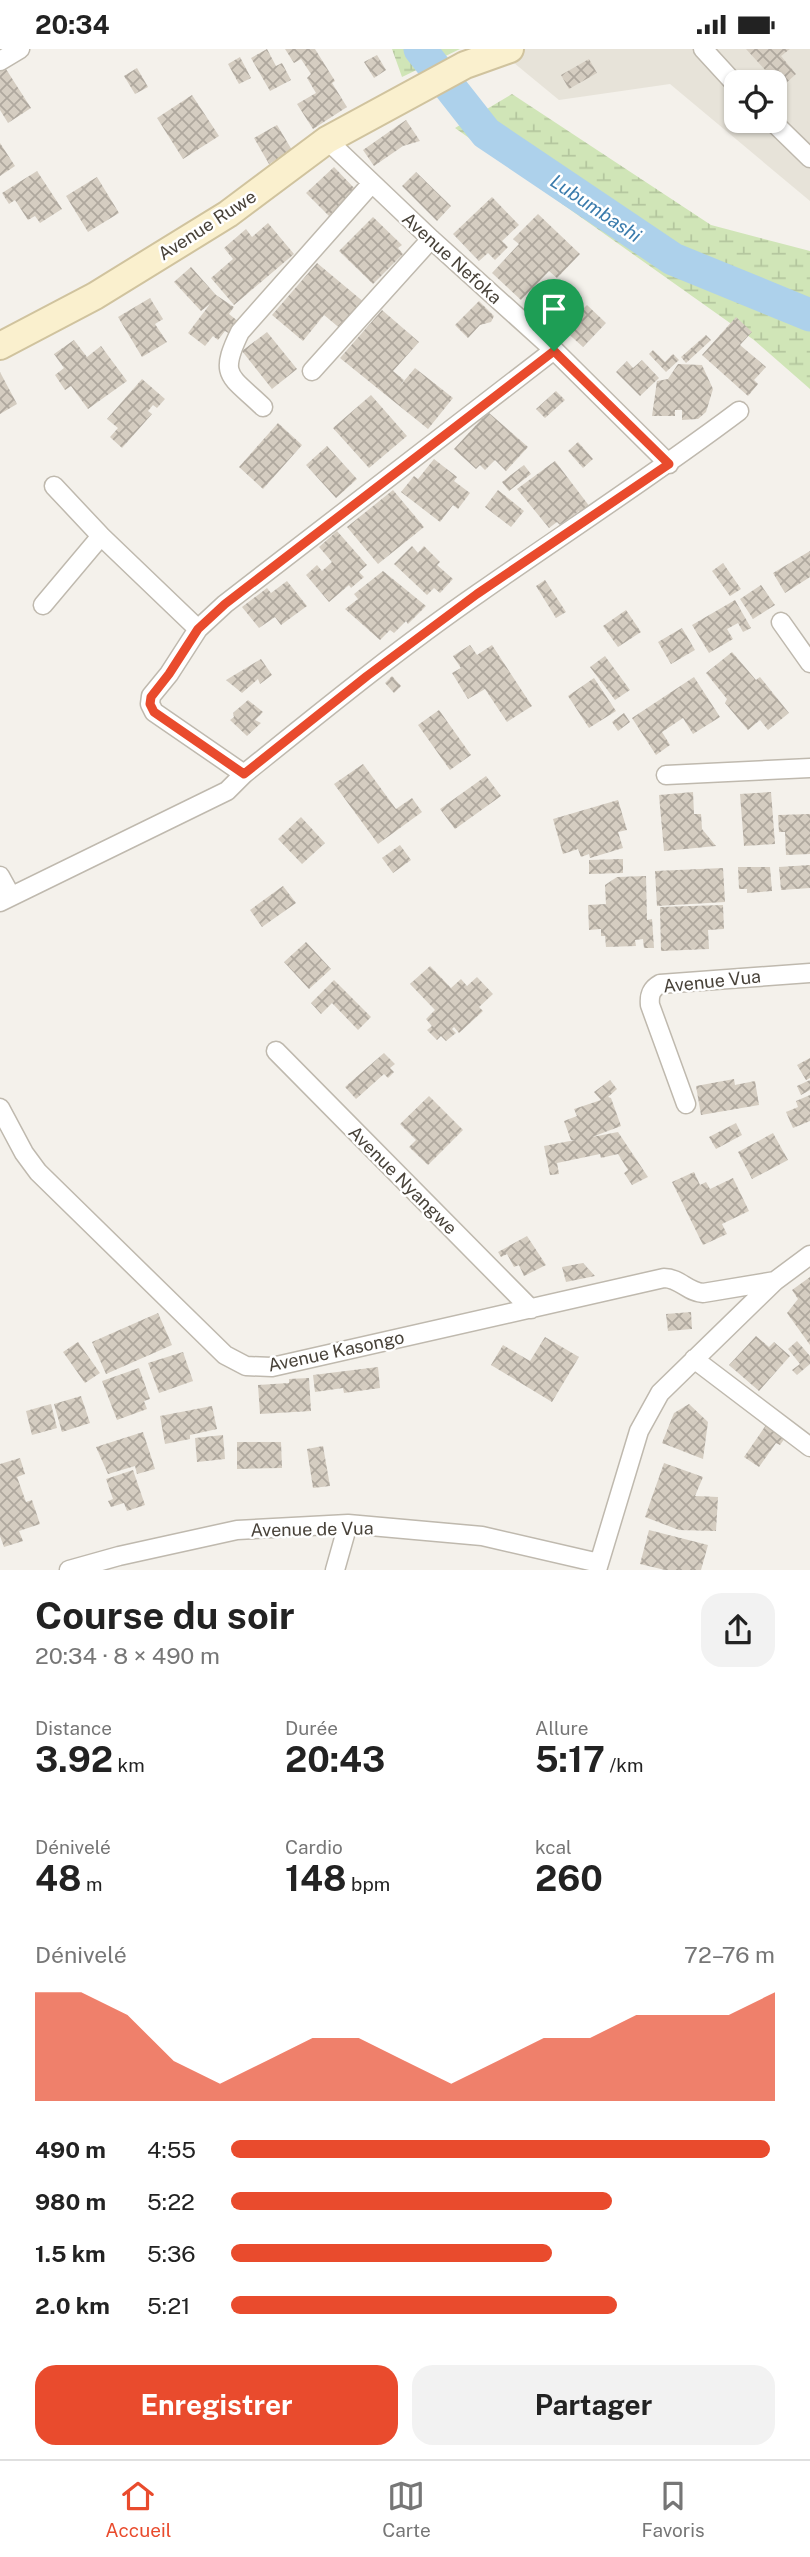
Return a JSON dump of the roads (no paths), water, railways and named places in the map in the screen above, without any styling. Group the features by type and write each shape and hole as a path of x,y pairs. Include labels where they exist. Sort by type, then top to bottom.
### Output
{"street":[{"path":"0,61 20,49"},
{"path":"704,49 724,71"},
{"name":"Avenue Ruwe","path":"0,347 95,296 228,215 327,139 466,65 499,51"},
{"path":"784,133 810,158"},
{"name":"Avenue Nefoka","path":"327,139 431,240 554,351 669,464"},
{"path":"263,407 234,379 228,370 228,356 240,332 372,183"},
{"path":"312,371 431,240"},
{"path":"244,774 154,712 150,704 151,697 198,629 225,604 554,351"},
{"path":"0,876 5,899 227,791 244,774 367,676 477,594 669,464 739,411"},
{"path":"54,486 101,536 198,629"},
{"path":"43,605 101,536"},
{"path":"781,622 810,663"},
{"path":"666,775 810,768"},
{"name":"Avenue Vua","path":"686,1104 650,1005 650,992 655,986 810,972"},
{"name":"Avenue Nyangwe","path":"276,1051 531,1309"},
{"name":"Avenue Kasongo","path":"0,1108 24,1153 38,1172 225,1355 246,1366 272,1367 664,1278 676,1279 694,1292 704,1293 775,1282"},
{"path":"598,1566 639,1431 660,1393 775,1282 810,1255"},
{"path":"694,1359 810,1447"},
{"path":"335,1570 348,1524"},
{"name":"Avenue de Vua","path":"69,1570 122,1563 237,1530 348,1524 482,1536 598,1566"}],"waterway":[{"name":"Lubumbashi","path":"420,49 486,133 673,259 810,315"}]}
